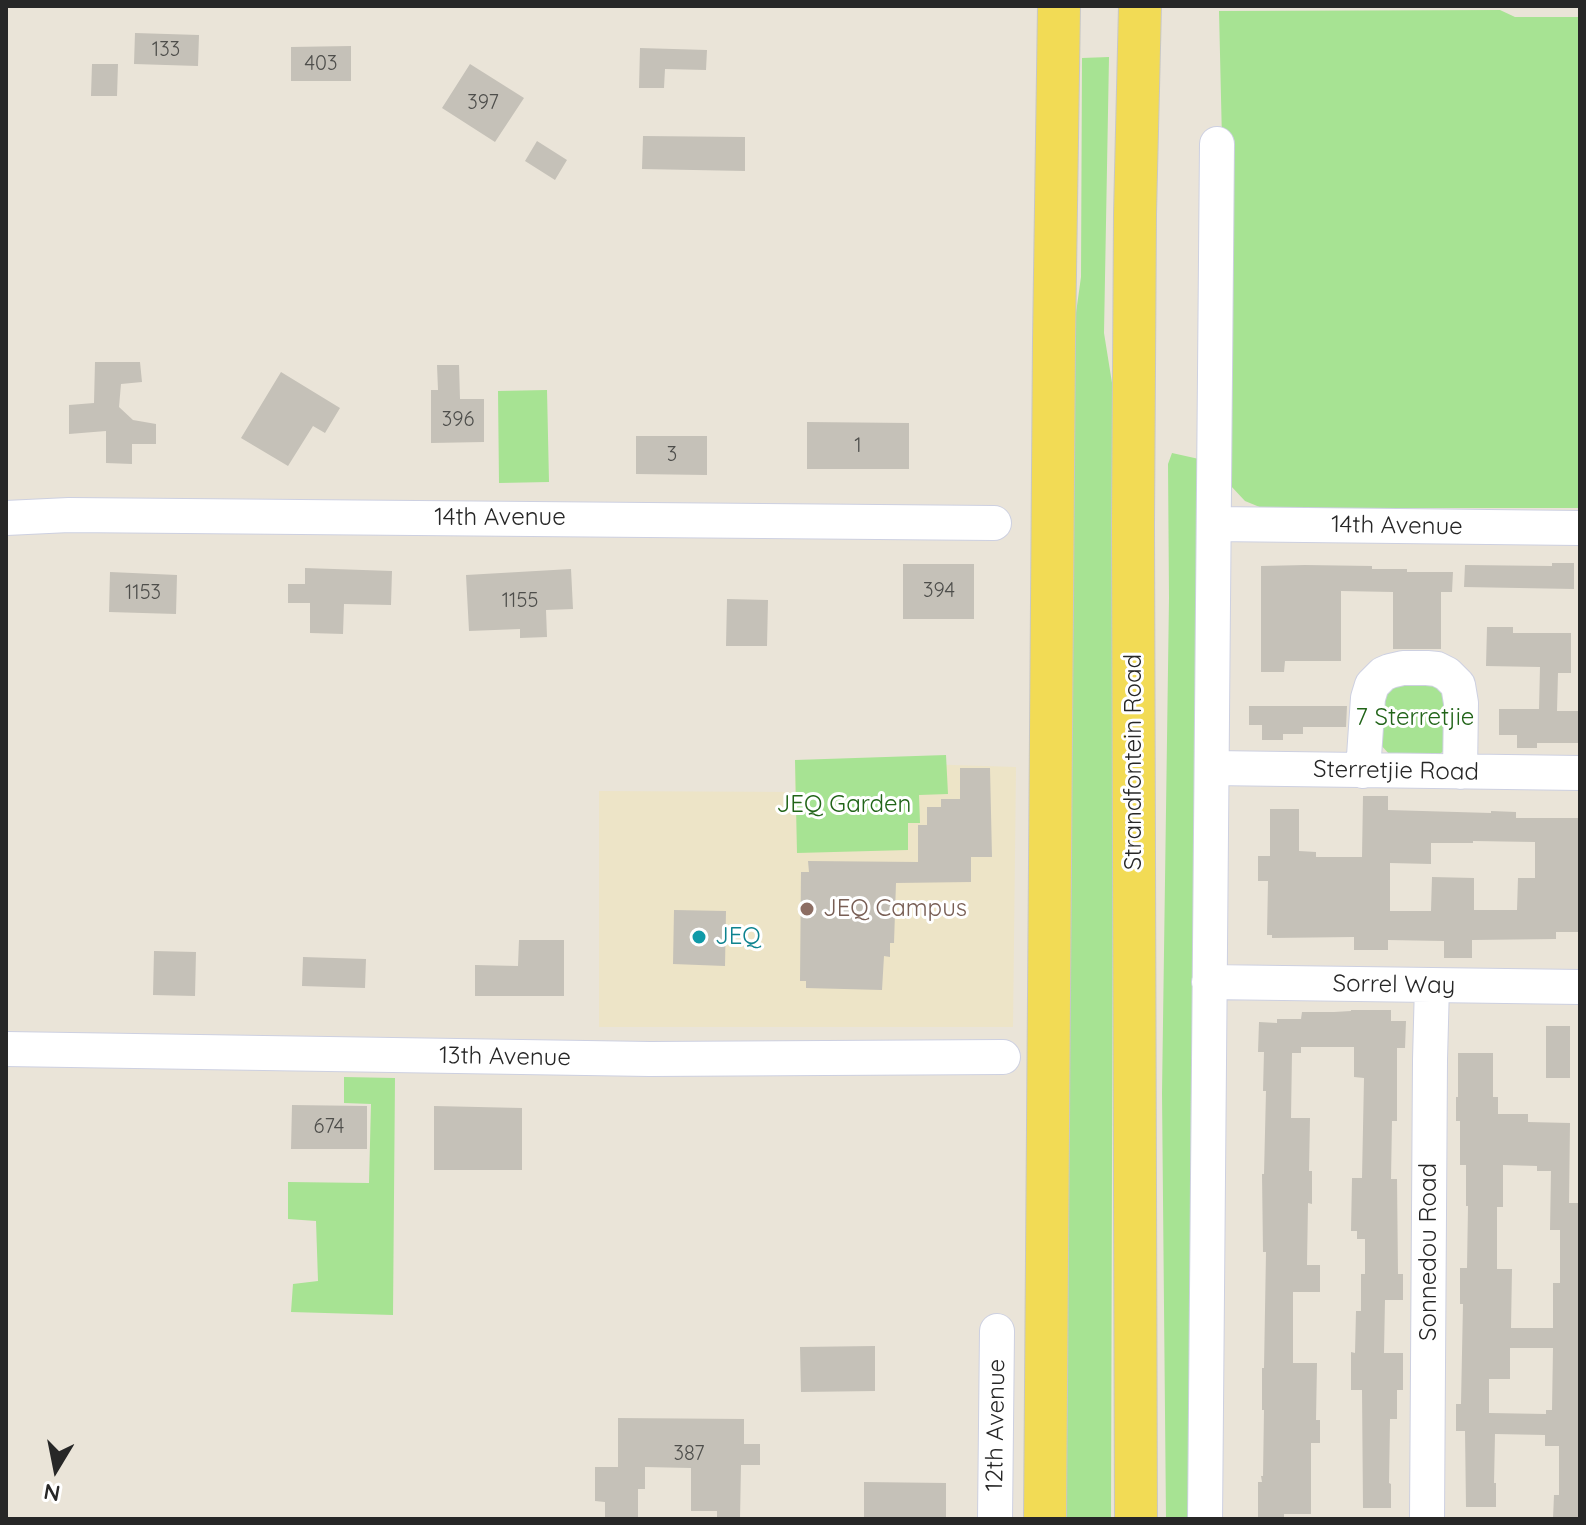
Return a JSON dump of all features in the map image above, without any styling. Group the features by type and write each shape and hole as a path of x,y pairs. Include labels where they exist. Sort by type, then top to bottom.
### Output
{"main road":[{"path":"1045,1519 1059,6"},
{"name":"Strandfontein Road","path":"1136,1519 1133,524 1140,6"}],"street":[{"path":"1205,1519 1217,144"},
{"name":"14th Avenue","path":"6,518 69,515 994,523"},
{"name":"14th Avenue","path":"1214,524 1580,528"},
{"path":"1363,771 1368,698 1372,685 1390,671 1427,668 1447,674 1458,685 1461,703 1460,772"},
{"name":"Sterretjie Road","path":"1213,768 1580,773"},
{"name":"Sorrel Way","path":"1209,982 1580,987"},
{"name":"Sonnedou Road","path":"1427,1519 1432,985"},
{"name":"13th Avenue","path":"6,1049 650,1059 1003,1057"},
{"name":"12th Avenue","path":"995,1519 997,1331"}],"shaded area":[{"name":"JEQ Campus","path":"795,760 1016,767 1013,1027 599,1027 599,791 795,792"}],"green space":[{"path":"1500,10 1515,17 1580,17 1580,508 1262,508 1245,501 1230,485 1219,11"},
{"path":"1109,57 1104,333 1117,414 1111,1519 1062,1519 1069,363 1081,277 1082,58"},
{"path":"547,390 549,482 499,483 498,391"},
{"path":"1172,453 1199,459 1189,1519 1166,1519 1162,1093 1168,464"},
{"name":"7 Sterretjie","path":"1423,679 1450,694 1451,745 1436,757 1392,757 1378,742 1377,695 1388,682"},
{"name":"JEQ Garden","path":"946,755 948,794 919,795 920,823 908,823 908,850 797,853 795,760"},
{"path":"344,1077 395,1078 393,1315 291,1312 293,1284 318,1281 316,1221 288,1219 288,1182 369,1183 371,1104 344,1103"}],"building":[{"path":"135,33 199,35 198,66 134,64"},
{"path":"351,46 351,81 291,81 291,47"},
{"path":"640,48 707,50 706,70 665,69 664,88 639,88"},
{"path":"92,64 118,64 117,96 91,96"},
{"path":"470,64 524,98 495,142 442,108"},
{"path":"643,136 745,137 745,171 642,169"},
{"path":"537,141 567,160 555,180 525,161"},
{"path":"95,362 140,362 142,382 121,384 119,407 133,420 156,424 156,444 132,444 132,464 106,463 106,431 69,434 69,405 94,403"},
{"path":"437,365 459,365 460,399 484,399 484,442 431,443 431,390 438,390"},
{"path":"281,372 340,408 325,433 313,426 288,466 241,438"},
{"path":"807,422 909,423 909,469 807,469"},
{"path":"636,436 707,436 707,475 636,474"},
{"path":"1552,563 1574,563 1574,589 1464,587 1465,565 1552,566"},
{"path":"903,564 974,564 974,619 903,619"},
{"path":"1261,566 1453,572 1452,592 1441,592 1441,649 1393,649 1393,592 1341,591 1341,661 1285,661 1284,672 1261,672"},
{"path":"305,568 392,571 391,605 344,604 343,634 310,633 310,603 288,603 288,584 305,584"},
{"path":"571,569 573,609 546,610 547,637 520,638 520,629 469,631 466,575"},
{"path":"110,572 177,575 176,614 109,612"},
{"path":"727,599 768,600 767,646 726,646"},
{"path":"1487,627 1513,627 1513,633 1571,633 1571,673 1558,673 1557,711 1580,711 1580,743 1537,743 1537,748 1517,748 1517,735 1499,735 1499,709 1539,709 1540,667 1486,666"},
{"path":"1249,706 1347,706 1346,727 1303,727 1303,734 1283,734 1283,740 1262,740 1262,725 1249,725"},
{"path":"960,768 990,768 992,857 971,857 971,882 896,883 894,943 890,943 890,957 884,956 882,990 806,988 806,981 800,981 801,872 809,872 808,861 918,862 918,825 927,825 927,807 941,807 941,799 960,799"},
{"path":"1363,796 1388,796 1388,810 1516,812 1516,818 1580,818 1580,932 1556,932 1556,939 1472,940 1472,958 1444,958 1444,941 1388,940 1388,950 1354,950 1354,937 1272,938 1272,935 1267,935 1268,881 1258,881 1258,856 1270,856 1270,809 1299,809 1299,851 1316,852 1316,857 1362,857","holes":["1535,842 1535,878 1518,878 1517,910 1474,910 1474,878 1432,877 1431,911 1390,911 1390,863 1431,864 1431,843"]},
{"name":"JEQ","path":"674,910 726,911 725,966 673,964"},
{"path":"519,940 564,940 564,996 475,996 475,965 518,966"},
{"path":"154,951 196,952 195,996 153,995"},
{"path":"303,957 366,959 365,988 302,986"},
{"path":"1391,1010 1391,1021 1406,1021 1405,1048 1397,1048 1397,1121 1392,1121 1391,1179 1397,1179 1398,1274 1403,1274 1403,1300 1385,1300 1384,1353 1403,1353 1403,1390 1397,1390 1397,1419 1390,1419 1391,1508 1363,1508 1362,1390 1351,1390 1351,1352 1355,1353 1356,1311 1361,1311 1361,1274 1365,1274 1365,1239 1357,1239 1357,1231 1351,1231 1352,1178 1362,1178 1364,1078 1354,1077 1354,1047 1301,1047 1301,1053 1292,1053 1291,1118 1310,1118 1312,1204 1308,1203 1307,1265 1320,1265 1320,1292 1293,1292 1293,1363 1317,1363 1316,1420 1320,1420 1320,1443 1311,1443 1311,1514 1284,1514 1284,1519 1258,1518 1258,1482 1262,1482 1263,1476 1262,1368 1266,1252 1263,1252 1262,1174 1266,1091 1263,1091 1264,1052 1258,1052 1259,1022 1301,1019 1302,1012"},
{"path":"1546,1026 1570,1026 1570,1078 1546,1078"},
{"path":"1458,1053 1493,1053 1493,1097 1498,1097 1498,1114 1528,1114 1528,1122 1570,1123 1569,1203 1580,1203 1580,1519 1553,1519 1554,1495 1559,1495 1559,1446 1545,1446 1545,1435 1495,1434 1496,1507 1466,1507 1465,1431 1456,1431 1456,1404 1461,1404 1463,1304 1460,1304 1460,1268 1467,1268 1468,1206 1466,1165 1460,1165 1460,1121 1456,1121","holes":["1503,1165 1537,1166 1537,1171 1551,1171 1550,1230 1560,1230 1560,1283 1553,1283 1553,1328 1511,1328 1512,1269 1497,1269 1497,1207 1503,1207","1510,1348 1553,1348 1552,1410 1546,1410 1546,1414 1489,1413 1489,1379 1510,1379"]},
{"path":"292,1105 367,1106 367,1149 291,1149"},
{"path":"434,1106 522,1108 522,1170 434,1170"},
{"path":"875,1346 875,1391 801,1392 800,1347"},
{"path":"618,1418 744,1419 744,1444 760,1444 760,1465 741,1465 740,1519 717,1519 717,1511 691,1511 691,1468 645,1467 645,1489 638,1489 638,1519 605,1519 605,1502 595,1501 595,1467 618,1467"},
{"path":"864,1482 946,1483 946,1519 864,1519"}],"place":[{"name":"JEQ Campus","path":"807,909"},
{"name":"JEQ","path":"699,937"}]}
